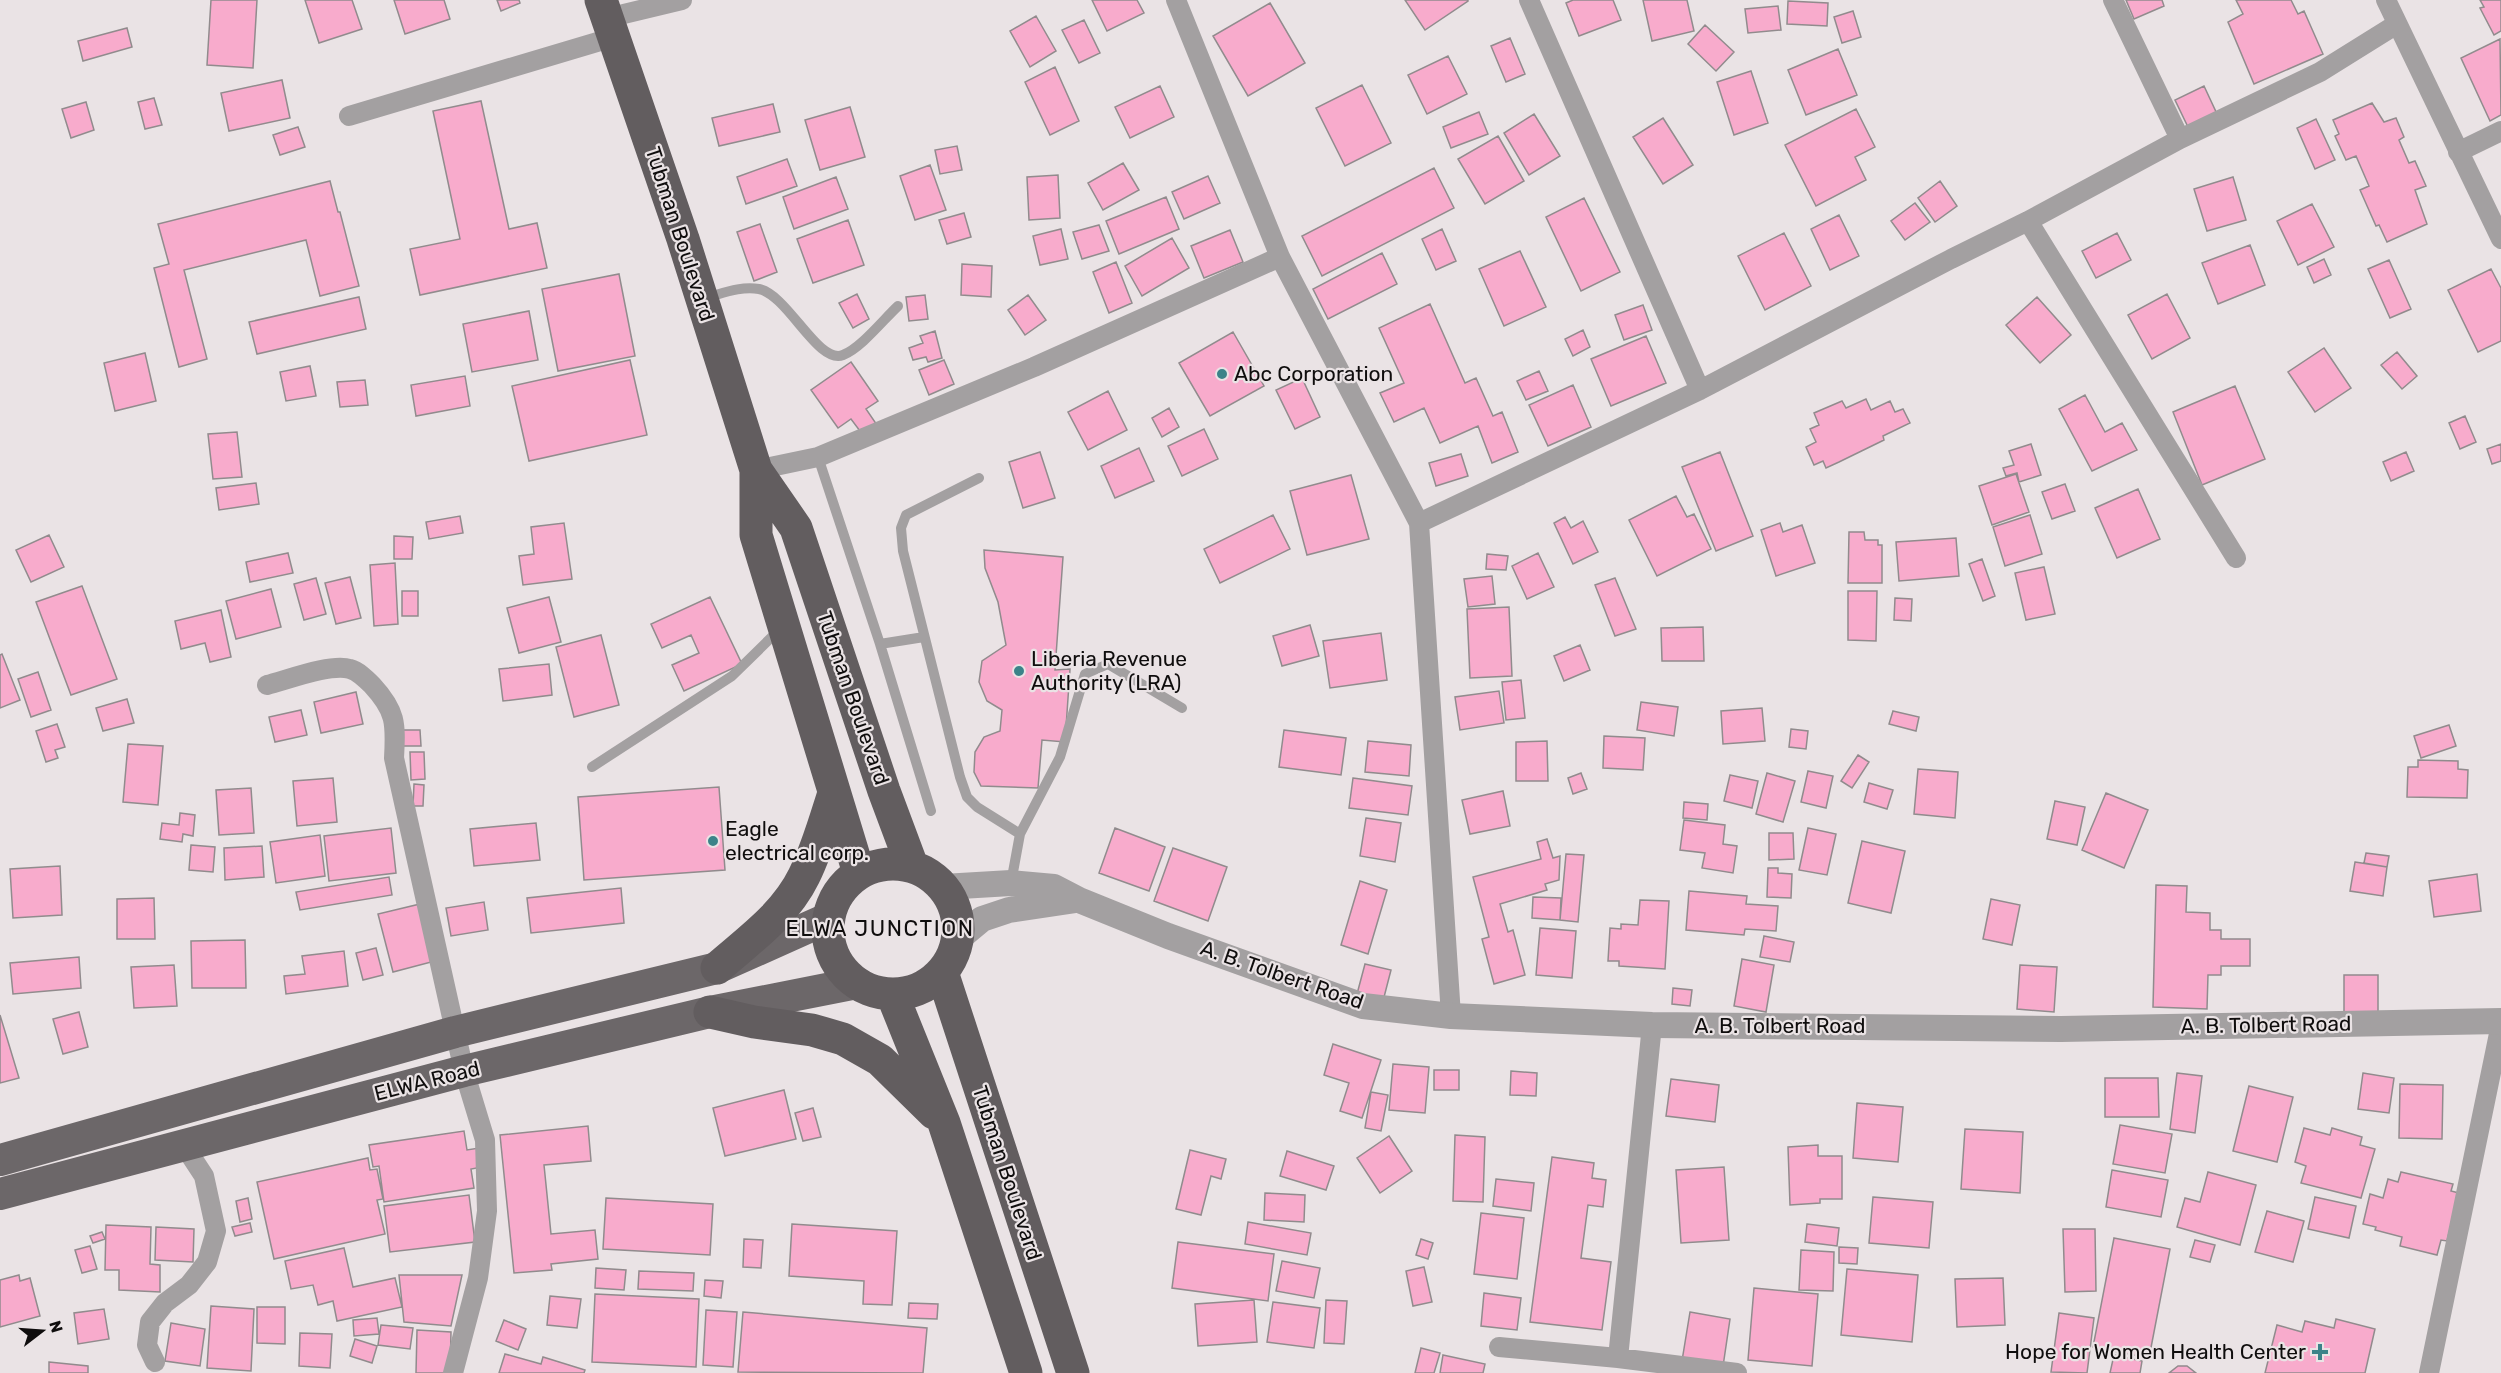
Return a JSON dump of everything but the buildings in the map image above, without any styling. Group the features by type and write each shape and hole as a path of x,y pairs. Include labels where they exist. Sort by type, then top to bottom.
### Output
{"highway":[{"name":"Tubman Boulevard","path":"607,18 702,299 756,470 796,528 884,791 912,866"},
{"name":"Tubman Boulevard","path":"756,470 756,535 859,873"},
{"path":"717,968 765,927 791,897 804,877 834,793"},
{"path":"894,864 912,866 929,875 943,887 953,903 958,921 958,939 952,957 942,972 927,984 892,994 874,991 857,983 843,970 834,954 829,936 829,918 840,892 859,873 876,866 894,864"},
{"name":"Tubman Boulevard","path":"942,972 1073,1373"},
{"path":"892,994 944,1123 1026,1373"},
{"path":"710,1012 754,1022 812,1029 843,1039 880,1060 944,1123"}],"main road":[{"name":"ELWA Road","path":"0,1160 455,1032 717,968 829,918"},
{"name":"ELWA Road","path":"0,1194 464,1071 710,1012 857,983"}],"street":[{"path":"349,116 607,18 682,0"},
{"path":"1176,0 1280,256 1419,523 1451,1016"},
{"path":"1529,0 1700,390"},
{"path":"2113,0 2180,139"},
{"path":"2386,0 2501,239"},
{"path":"1419,523 1700,390 2028,221 2180,139 2320,72 2397,24"},
{"path":"2458,152 2501,131"},
{"path":"2028,221 2236,558"},
{"path":"756,470 818,457 1034,367 1280,256"},
{"path":"267,685 330,669 349,668 366,678 388,702 396,729 394,758 464,1071 485,1140 487,1211 478,1278 453,1373"},
{"name":"A. B. Tolbert Road","path":"943,887 1011,883 1054,887 1079,900 1168,936 1363,1006 1451,1016 1652,1025 2061,1029 2501,1023"},
{"path":"958,939 982,919 1010,910 1079,900"},
{"path":"2429,1373 2501,1023"},
{"path":"1618,1358 1652,1025"},
{"path":"155,1362 147,1345 150,1322 165,1304 189,1285 207,1262 216,1231 204,1176 183,1144"},
{"path":"1499,1347 1618,1358 1737,1373"}],"lane":[{"path":"702,299 739,288 762,290 779,299 813,340 826,353 835,357 854,348 898,306"},
{"path":"818,457 932,811"},
{"path":"979,478 906,515 901,528 903,551 967,797 977,807 1020,834"},
{"path":"592,767 732,676 783,626"},
{"path":"880,644 924,637"},
{"path":"1011,883 1020,834 1060,757 1085,674 1107,664 1182,708"}],"place":[{"name":"Abc Corporation","path":"1222,374"},
{"name":"Liberia Revenue Authority (LRA)","path":"1019,671"},
{"name":"Eagle electrical corp.","path":"713,841"},
{"name":"Hope for Women Health Center","path":"2320,1352"}],"district":[{"name":"ELWA JUNCTION","path":"880,928"}]}
